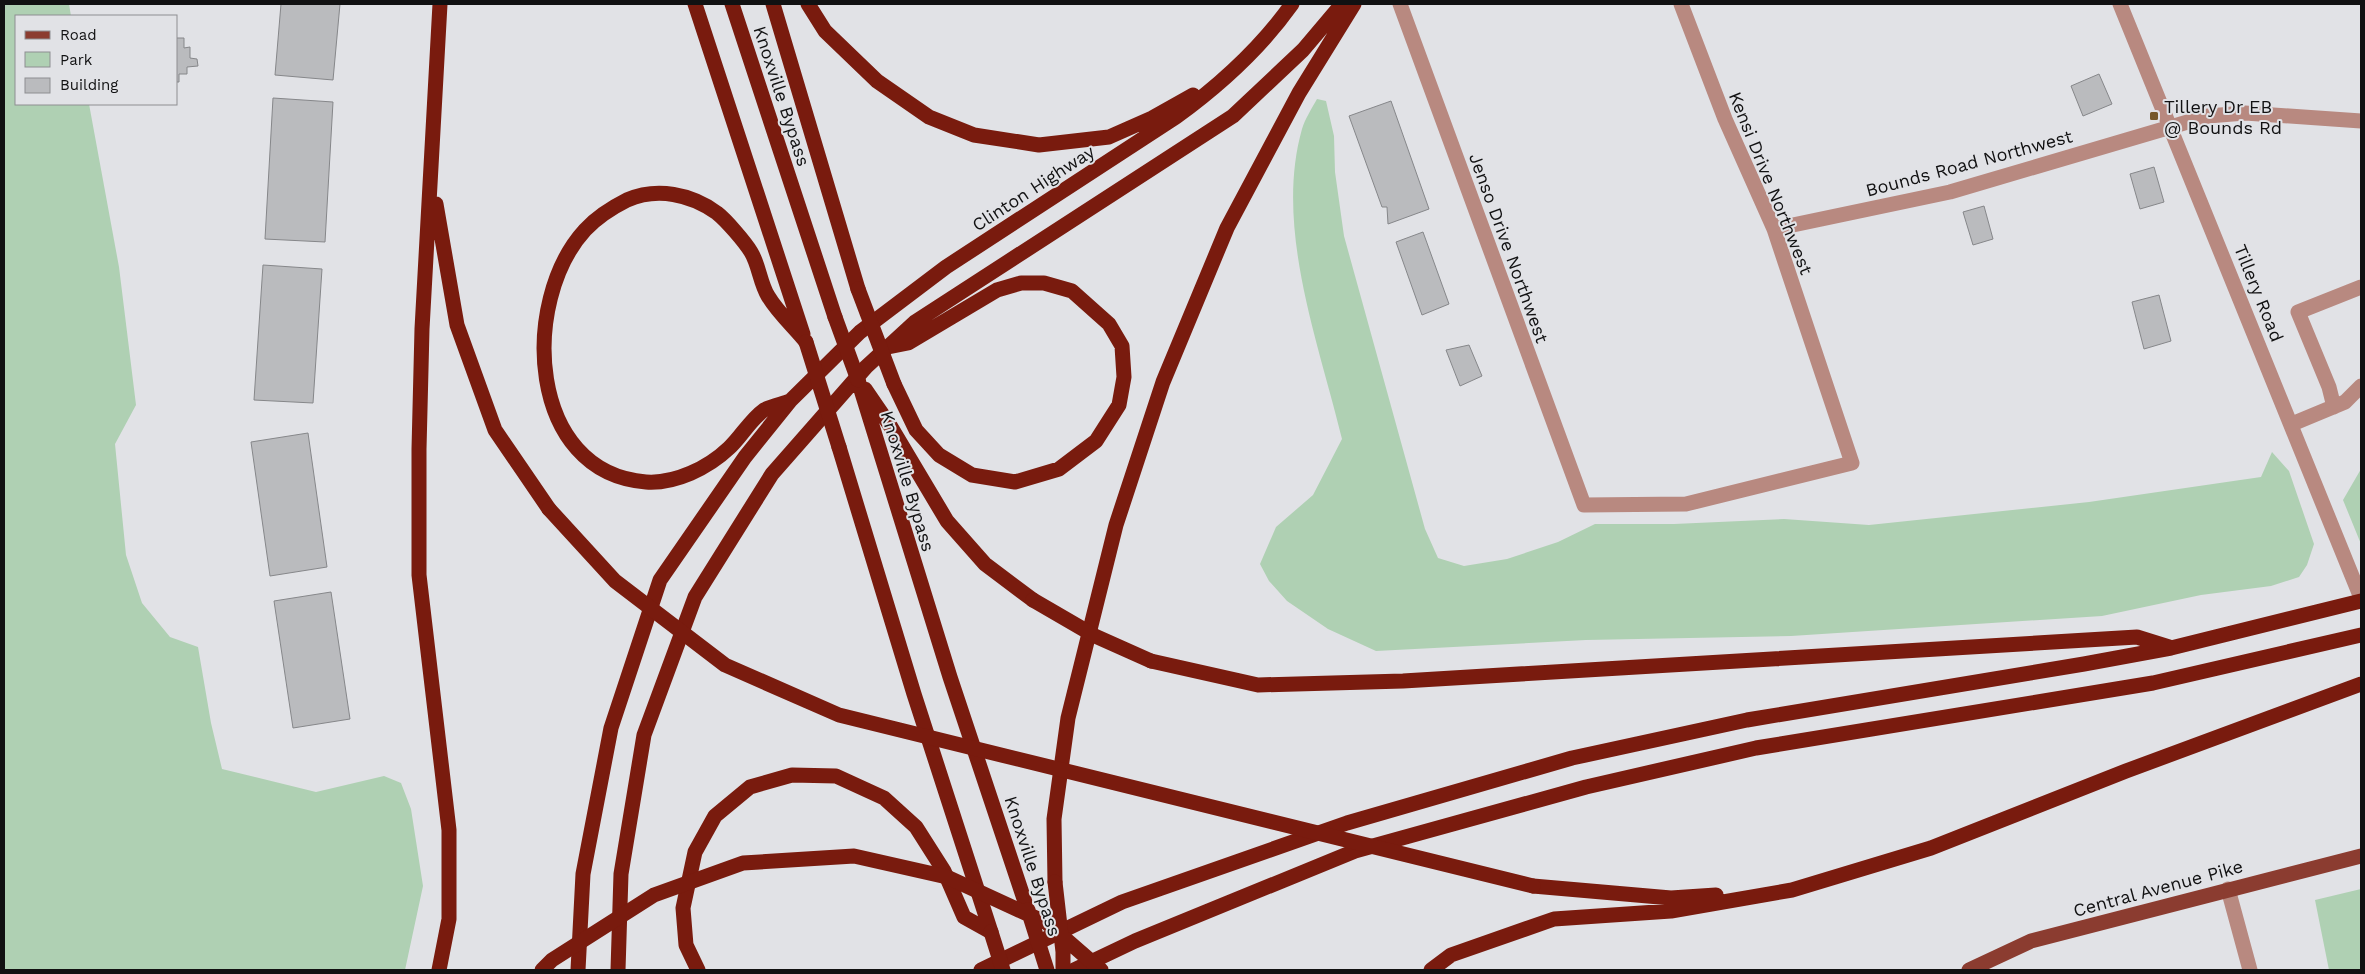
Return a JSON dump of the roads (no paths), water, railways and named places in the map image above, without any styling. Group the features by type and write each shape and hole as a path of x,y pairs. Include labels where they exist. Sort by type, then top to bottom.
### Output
{"highway":[{"path":"439,970 449,919 450,830 419,575 422,339 440,4"},
{"path":"695,4 806,342 914,694 1003,970"},
{"name":"Knoxville Bypass","path":"732,4 835,317 858,380 872,411 947,667 1047,970"},
{"path":"773,4 858,289 894,384 916,430 939,454 972,475 1015,482 1059,470 1096,441 1119,405 1124,376 1122,346 1108,324 1072,291 1044,283 1021,283 996,290 908,343 886,347"},
{"path":"808,4 825,31 876,81 929,117 974,135 1039,145 1108,137 1152,118 1189,96 1211,91"},
{"name":"Clinton Highway","path":"578,970 583,874 611,728 660,580 745,458 790,401 860,332 946,267 1176,117 1211,91 1236,69 1292,4"},
{"path":"618,970 621,874 644,735 695,597 772,474 886,347 915,322 957,293 1233,116 1303,50 1342,4"},
{"path":"1063,970 1063,952 1055,882 1054,818 1068,718 1116,525 1163,382 1227,228 1299,93 1354,4"},
{"path":"432,178 457,325 494,430 549,509 616,581 725,665 840,715 1533,886 1671,898 1792,890"},
{"path":"790,401 764,410 728,449 702,468 670,480 646,482 620,476 598,467 564,434 554,412 545,379 546,317 554,286 568,256 584,231 601,215 640,195 667,193 696,201 718,214 751,252 768,296 806,342"},
{"path":"872,411 947,521 986,564 1033,600 1095,636 1151,661 1258,685 1413,680 2137,637 2171,648"},
{"path":"981,970 1122,902 1347,823 1572,758 1747,720 2171,648 2361,599"},
{"path":"1074,970 1135,941 1355,851 1586,787 1756,748 2153,683 2361,635"},
{"path":"1431,970 1451,955 1554,919 1671,911 1792,890 1931,848 2126,771 2361,684"},
{"path":"698,970 686,945 683,908 695,852 715,816 750,787 792,775 836,776 884,798 916,828 944,871 964,917 991,932"},
{"path":"542,970 552,960 654,894 743,863 854,856 947,877 1047,923 1101,970"}],"main road":[{"name":"Central Avenue Pike","path":"1969,970 2032,941 2361,856"}],"street":[{"name":"Jenso Drive Northwest","path":"1400,4 1584,505 1686,504 1852,463"},
{"name":"Kensi Drive Northwest","path":"1680,4 1725,119 1774,230 1852,463"},
{"name":"Tillery Road","path":"2120,4 2172,127 2361,599"},
{"name":"Bounds Road Northwest","path":"1774,230 1950,192 2208,116 2245,113 2361,121"},
{"path":"2334,408 2329,387 2298,312 2361,287"},
{"path":"2292,424 2345,402 2361,386"},
{"path":"2228,889 2250,970"}],"place":[{"name":"Tillery Dr EB @ Bounds Rd","path":"2154,116"}]}
